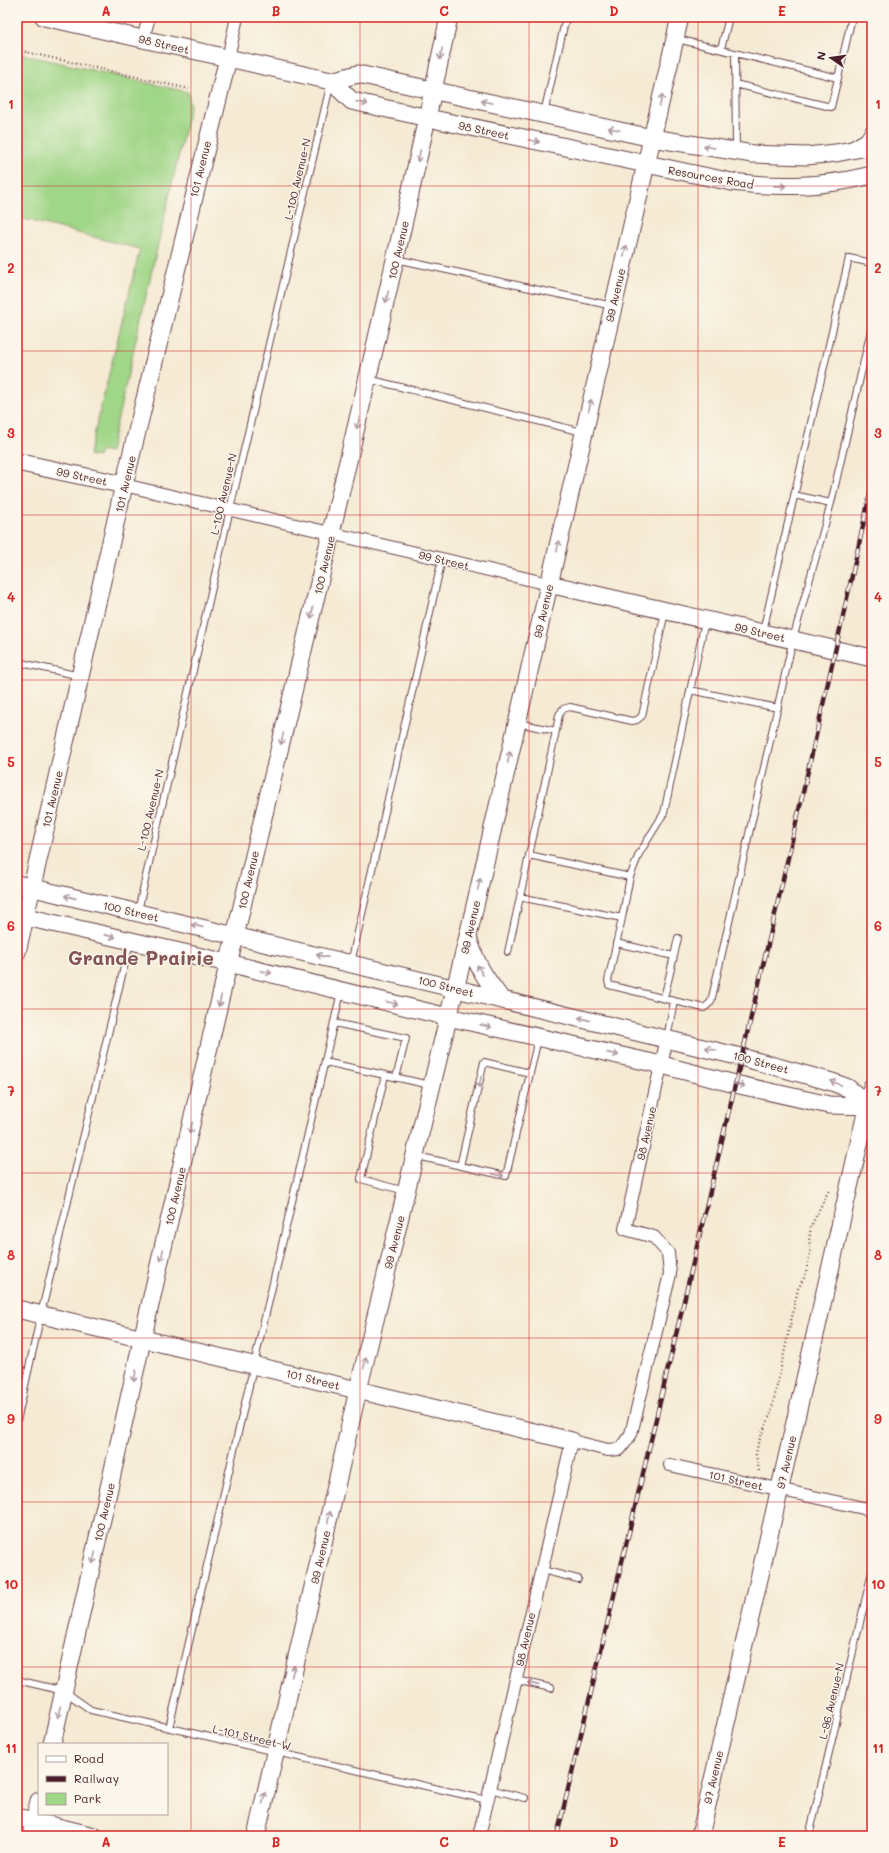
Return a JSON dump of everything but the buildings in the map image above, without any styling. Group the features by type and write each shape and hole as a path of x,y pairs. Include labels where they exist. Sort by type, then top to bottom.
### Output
{"main road":[{"name":"98 Street","path":"44,17 331,81 358,74 652,138"},
{"name":"100 Avenue","path":"52,1743 228,963 368,379 428,118 449,17"},
{"name":"99 Avenue","path":"256,1836 358,1390 468,936 680,17"},
{"name":"101 Avenue","path":"17,952 24,886 80,676 124,485 228,58"},
{"name":"98 Street","path":"331,81 352,101 645,165"},
{"path":"652,138 753,154 806,156 836,154 872,146"},
{"name":"Resources Road","path":"645,165 732,182 775,186 807,186 834,183 872,175"},
{"name":"99 Street","path":"17,462 124,485"},
{"name":"99 Street","path":"549,584 872,658"},
{"name":"100 Street","path":"24,886 667,1038 832,1082 848,1088 870,1105"},
{"path":"21,916 228,963 448,1017 662,1065 734,1084 829,1105 844,1107 870,1105"},
{"path":"468,936 474,958 484,977 502,1000"},
{"name":"97 Avenue","path":"700,1836 779,1490 870,1105 872,1087"},
{"name":"101 Street","path":"17,1309 572,1441"},
{"path":"33,1828 38,1806"},
{"path":"17,1817 33,1828 94,1836"}],"street":[{"path":"143,39 149,17"},
{"name":"101 Avenue","path":"228,58 237,17"},
{"name":"99 Street","path":"124,485 549,584"},
{"name":"98 Avenue","path":"608,1450 620,1449 631,1434 670,1274 668,1253 654,1237 625,1229 667,1038"},
{"name":"98 Avenue","path":"479,1836 572,1441"},
{"name":"101 Street","path":"572,1441 608,1450"},
{"name":"101 Street","path":"670,1465 872,1510"}],"lane":[{"path":"544,114 566,17"},
{"path":"721,49 729,17"},
{"path":"735,84 831,107 852,17"},
{"path":"675,38 838,78"},
{"path":"735,53 736,151"},
{"name":"L-100 Avenue-N","path":"137,912 331,81"},
{"path":"836,154 864,137 872,124"},
{"path":"762,633 849,258 872,263"},
{"path":"396,259 613,306"},
{"path":"705,620 664,812 639,854 630,877 608,981 609,985 704,1008 711,1002 794,639 831,503 872,326"},
{"path":"368,379 584,432"},
{"path":"794,495 831,503"},
{"path":"351,963 442,559"},
{"path":"508,952 559,715 563,709 570,707 632,721 637,720 642,716 666,610"},
{"path":"17,662 80,676"},
{"path":"690,690 778,708"},
{"path":"517,723 556,731"},
{"path":"529,855 630,877"},
{"path":"520,897 622,918"},
{"path":"664,998 678,938"},
{"path":"17,1421 41,1314 131,941"},
{"path":"616,943 674,956"},
{"path":"168,1728 342,991"},
{"path":"667,1038 674,1001"},
{"path":"334,1022 406,1038 396,1078"},
{"path":"415,1156 506,1176 538,1037"},
{"path":"325,1062 432,1086"},
{"path":"460,1166 484,1062 530,1073"},
{"path":"385,1075 361,1179 407,1191"},
{"path":"542,1570 578,1579"},
{"name":"L-96 Avenue-N","path":"809,1836 872,1572"},
{"name":"L-101 Street-W","path":"17,1680 64,1691 91,1710 275,1753 489,1795 525,1798"},
{"path":"516,1680 551,1688"}],"path":[{"path":"17,50 189,90"},
{"path":"759,1471 756,1455 758,1443 771,1413 798,1289 805,1276 811,1249 809,1241 811,1226 829,1190"}],"green space":[{"path":"17,53 188,92 190,106 110,452 101,450 98,457 89,455 140,249 17,217"}],"railway":[{"path":"557,1836 757,992 872,485"}],"district":[{"name":"Grande Prairie","path":"141,957"}]}
